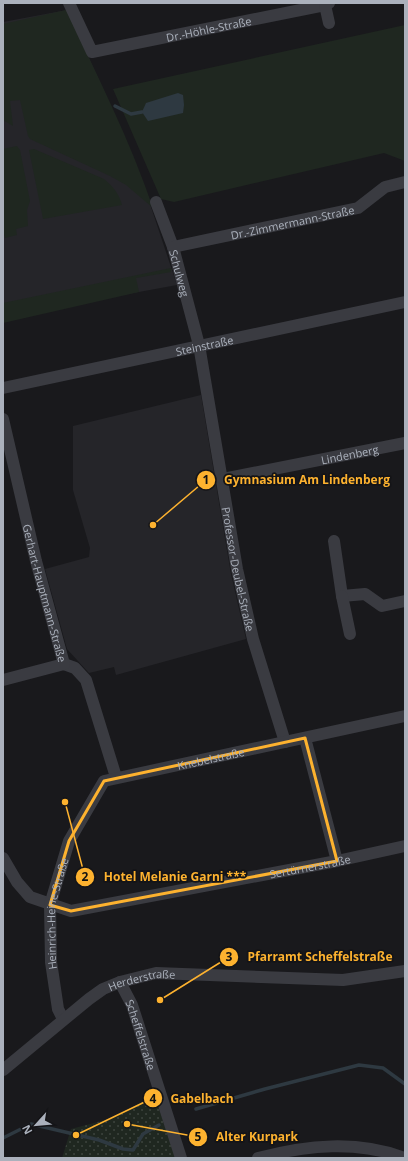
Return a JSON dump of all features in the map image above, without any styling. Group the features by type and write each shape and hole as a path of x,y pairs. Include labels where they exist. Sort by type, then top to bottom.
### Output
{"street":[{"name":"Dr.-Höhle-Straße","path":"69,3 92,52 327,4 329,23"},
{"name":"Dr.-Zimmermann-Straße","path":"172,248 358,208 385,187 405,182"},
{"name":"Schulweg","path":"156,202 172,248 199,345"},
{"name":"Steinstraße","path":"3,388 405,302"},
{"name":"Professor-Deubel-Straße","path":"199,345 223,479 237,569 248,620 285,742"},
{"name":"Gerhart-Hauptmann-Straße","path":"3,419 36,561 64,664 75,668 86,680 116,777"},
{"name":"Lindenberg","path":"223,479 405,443"},
{"path":"334,541 342,596 350,634"},
{"path":"342,596 365,594 382,606 405,601"},
{"path":"3,680 64,664"},
{"name":"Knebelstraße","path":"116,777 405,716"},
{"path":"305,738 337,861"},
{"name":"Heinrich-Heine-Straße","path":"63,1019 58,1010 51,962 50,905 69,842 104,781 116,777"},
{"name":"Sertürnerstraße","path":"3,858 17,882 30,897 71,911 337,861 405,846"},
{"name":"Herderstraße","path":"3,1070 63,1019 103,990 120,982 156,972 343,980 405,971"},
{"name":"Scheffelstraße","path":"120,982 132,1005 181,1158"},
{"path":"258,1158 310,1148 349,1145 386,1150 405,1158"}],"highlighted area":[{"path":"305,738 337,861 71,911 50,905 69,841 104,781"}],"shaded area":[{"path":"66,10 124,133 153,208 126,185 110,176 30,139 20,100 10,101 13,126 3,120 3,24"},
{"path":"67,10 104,91 148,198 177,285 3,317 3,22"},
{"path":"405,25 405,161 384,153 174,202 161,199 113,89"},
{"path":"178,93 183,95 183,113 148,121 142,112 146,103"},
{"path":"17,146 20,150 30,201 27,210 28,226 16,229 17,235 5,238 3,231 3,149"},
{"path":"34,149 104,179 115,190 122,205 43,219 29,150"},
{"path":"171,268 171,272 136,278 139,292 3,323 3,303"},
{"path":"201,395 231,574 246,639 116,675 114,667 89,673 67,649 45,569 89,557 90,548 73,490 73,426"},
{"path":"155,1097 176,1158 62,1158 71,1129 109,1119"}],"waterway":[{"path":"115,106 131,114 142,112"},
{"path":"196,1109 265,1089 359,1065 383,1068 405,1084"},
{"path":"3,1138 31,1124 99,1140 123,1149 133,1150 143,1134 159,1125"}],"place":[{"name":"Gymnasium Am Lindenberg","path":"153,525"},
{"name":"Hotel Melanie Garni ***","path":"65,802"},
{"name":"Pfarramt Scheffelstraße","path":"160,1000"},
{"name":"Alter Kurpark","path":"127,1124"},
{"name":"Gabelbach","path":"76,1135"}]}
